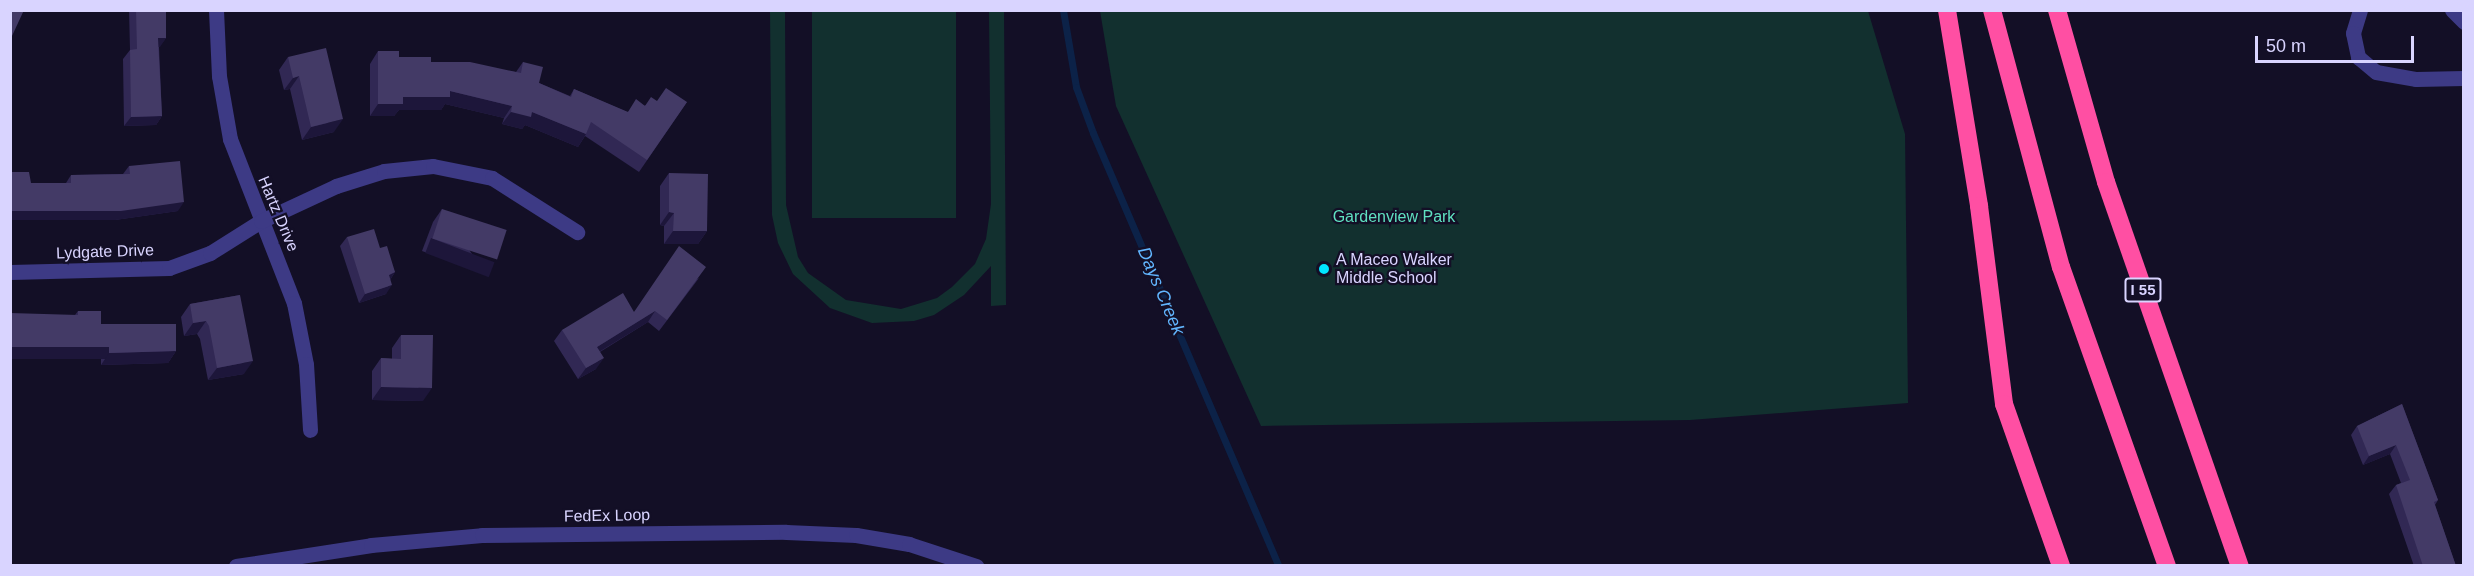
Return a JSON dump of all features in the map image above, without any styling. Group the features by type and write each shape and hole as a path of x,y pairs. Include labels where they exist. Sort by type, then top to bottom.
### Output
{"highway":[{"path":"1947,10 1979,206 2004,404 2061,566"},
{"path":"1992,10 2061,267 2167,566"},
{"name":"I 55","path":"2057,10 2106,182 2240,566"}],"street":[{"name":"Hartz Drive","path":"216,10 219,76 230,139 302,331 310,430"},
{"path":"2360,10 2353,33 2358,57 2376,72 2416,80 2463,78"},
{"path":"2452,10 2463,22"},
{"name":"Lydgate Drive","path":"10,272 169,268 210,253 261,221 360,177 433,166 492,178 577,232"},
{"name":"FedEx Loop","path":"236,566 371,544 482,535 786,532 856,535 909,544 976,566"}],"green space":[{"path":"770,11 785,11 786,205 798,257 808,273 846,300 901,309 937,298 952,287 975,264 986,239 991,204 989,11 1004,11 1006,305 991,306 991,266 964,295 934,315 914,321 872,323 830,308 793,274 778,243 772,215"},
{"path":"812,11 956,11 956,218 812,218"},
{"name":"Gardenview Park","path":"1100,11 1868,11 1905,134 1908,403 1690,420 1261,426 1116,106"}],"building":[{"path":"10,10 24,10 12,36 10,36"},
{"path":"136,10 166,10 166,38 158,38 162,116 131,117 130,50 137,49"},
{"path":"326,48 343,119 311,127 299,76 293,78 288,57"},
{"path":"378,51 399,51 399,57 431,57 431,62 470,62 521,73 523,62 543,67 539,83 571,97 574,89 628,112 636,99 645,106 651,97 657,101 666,88 687,102 647,160 591,122 586,134 532,112 531,117 511,112 512,106 450,91 450,97 403,97 403,104 378,104"},
{"path":"180,161 184,202 121,211 10,211 10,172 29,172 31,183 71,183 71,175 130,174 129,166"},
{"path":"669,173 708,174 707,231 673,231 674,213 669,212"},
{"path":"442,209 507,230 497,259 432,238"},
{"path":"374,229 380,248 387,246 395,272 389,275 392,285 365,294 347,237"},
{"path":"679,246 706,267 667,320 655,311 597,347 604,358 586,368 562,330 623,293 634,312"},
{"path":"240,295 253,361 217,368 209,326 206,321 193,323 190,304"},
{"path":"78,311 101,311 101,324 176,324 176,351 109,353 109,347 10,347 10,313 78,315"},
{"path":"401,335 433,335 432,388 381,387 381,358 401,359"},
{"path":"2402,404 2438,500 2434,502 2456,566 2423,566 2396,485 2410,480 2396,445 2369,456 2357,426"}],"waterway":[{"name":"Days Creek","path":"1063,10 1076,87 1093,133 1279,566"}],"place":[{"name":"A Maceo Walker Middle School","path":"1324,269"}]}
